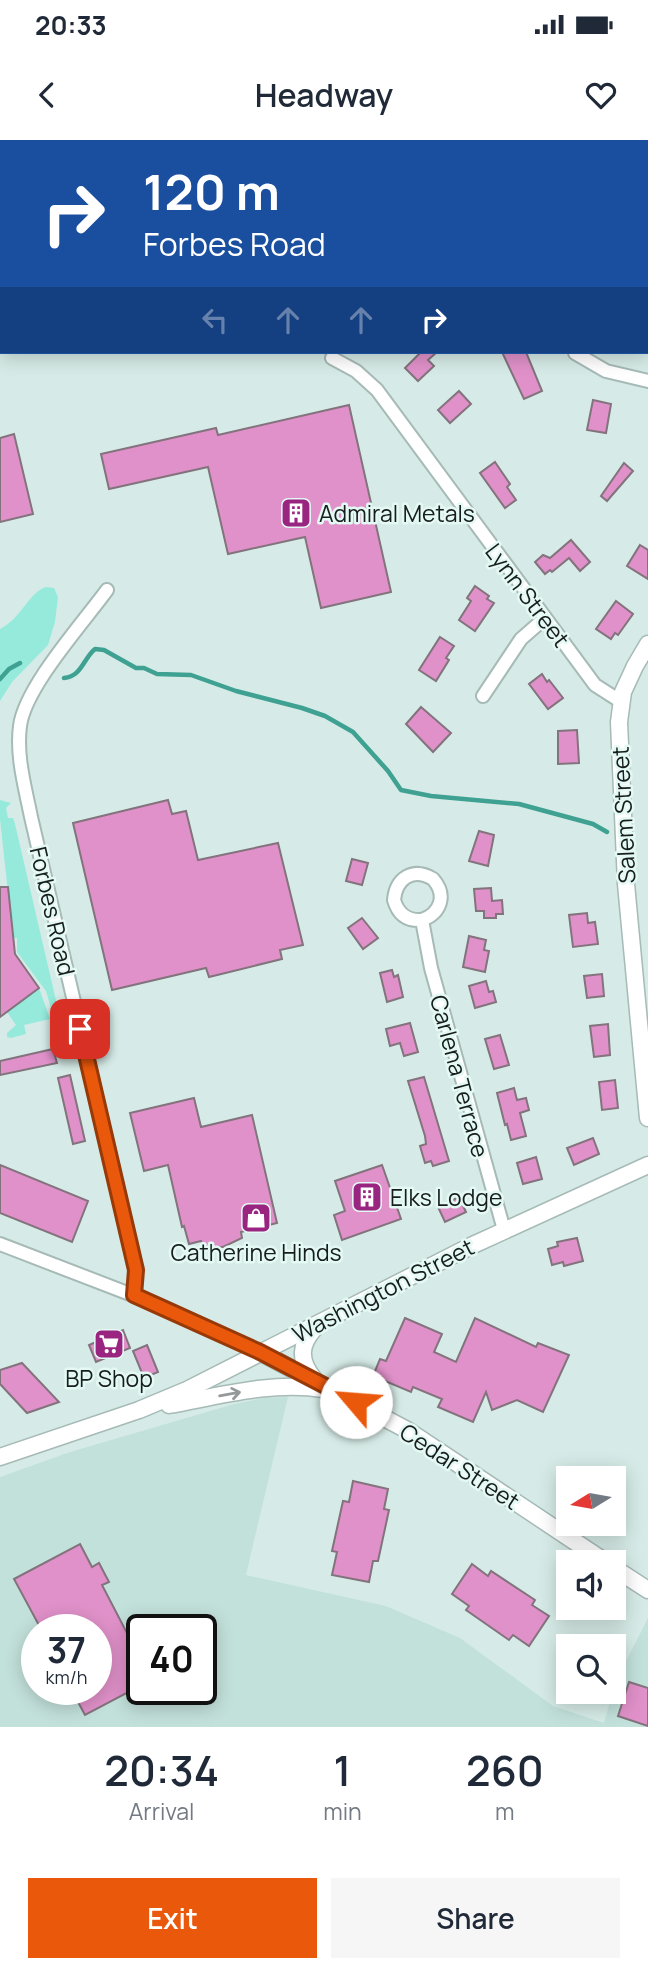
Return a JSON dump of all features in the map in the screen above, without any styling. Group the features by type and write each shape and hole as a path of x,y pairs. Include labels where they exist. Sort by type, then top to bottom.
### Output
{"main road":[{"name":"Salem Street","path":"648,644 630,676 621,701 620,748 626,884 648,1118"},
{"name":"Washington Street","path":"0,1457 139,1410 203,1382 504,1230 648,1165"},
{"path":"317,1325 306,1339 302,1354 304,1364 318,1383"},
{"name":"Cedar Street","path":"260,1352 407,1430 587,1550"},
{"path":"139,1410 279,1387 303,1387 335,1392"},
{"path":"626,1576 648,1590"}],"street":[{"path":"577,354 606,371 648,381"},
{"name":"Lynn Street","path":"332,358 356,371 377,390 596,686 621,701"},
{"name":"Forbes Road","path":"107,590 30,696 21,721 19,746 31,817 136,1270 134,1295"},
{"path":"483,696 521,639 545,618"},
{"name":"Carlena Terrace","path":"422,920 437,990 504,1230"},
{"name":"Cedar Street","path":"0,1244 134,1295 260,1352"}],"shaded area":[{"path":"288,1397 246,1575 386,1606 460,1638 553,1706 604,1723 609,1704 626,1704 626,1661 648,1618 648,1727 0,1727 0,1477 70,1452 234,1404"}],"green space":[{"path":"46,587 54,588 58,597 55,622 48,645 12,682 0,701 0,629 14,619 34,595"},
{"path":"0,800 11,803 6,808 8,818 13,818 15,824 63,1023 57,1028 46,991 17,952 17,938 13,938"},
{"path":"39,988 50,1019 24,1025 26,1034 7,1037 7,1033 16,1025 7,1012"}],"building":[{"path":"419,354 435,354 428,360 434,366 418,381 405,368"},
{"path":"503,354 527,354 542,391 524,399"},
{"path":"459,391 471,404 450,423 438,410"},
{"path":"593,400 611,404 606,433 587,430"},
{"name":"Admiral Metals","path":"349,405 391,592 321,608 305,537 228,554 208,467 109,489 101,454 216,428 218,435"},
{"path":"14,434 33,514 0,522 0,438"},
{"path":"495,462 510,484 507,487 516,500 505,508 480,473"},
{"path":"624,463 633,471 607,501 601,496"},
{"path":"571,540 590,562 580,571 569,558 552,572 550,570 545,574 535,562 543,555 550,558"},
{"path":"640,545 648,550 648,579 627,566"},
{"path":"475,586 494,603 475,631 459,620 471,601 467,598"},
{"path":"616,601 633,614 618,635 615,633 611,639 596,629"},
{"path":"440,637 454,646 436,681 419,670"},
{"path":"542,674 563,698 548,709 529,684"},
{"path":"421,707 451,733 433,752 406,724"},
{"path":"577,730 579,763 558,764 558,731"},
{"path":"168,800 172,814 186,811 198,860 278,843 303,945 280,950 282,959 209,977 206,968 112,990 73,823"},
{"path":"479,831 494,835 488,866 469,861"},
{"path":"352,859 368,863 362,885 346,881"},
{"path":"0,887 8,887 15,954 39,988 0,1017"},
{"path":"491,888 492,901 502,900 503,914 496,914 496,918 484,918 484,911 476,911 474,889"},
{"path":"587,913 588,923 595,922 598,944 573,947 569,915"},
{"path":"362,918 378,938 363,949 348,928"},
{"path":"469,936 486,940 484,950 489,951 485,972 463,967"},
{"path":"392,970 394,977 398,975 403,997 387,1002 380,973"},
{"path":"602,974 604,996 587,998 584,976"},
{"path":"486,981 496,1002 475,1008 469,986"},
{"path":"410,1023 418,1052 404,1056 400,1043 390,1046 386,1029"},
{"path":"608,1024 610,1055 594,1057 590,1026"},
{"path":"500,1035 509,1065 494,1069 485,1039"},
{"path":"53,1049 57,1063 0,1075 0,1061"},
{"path":"70,1075 85,1141 73,1144 58,1078"},
{"path":"424,1077 449,1161 433,1166 431,1161 425,1163 420,1146 426,1144 425,1136 408,1081"},
{"path":"615,1080 618,1108 602,1110 599,1082"},
{"path":"514,1088 517,1100 526,1098 529,1110 520,1113 526,1136 511,1140 497,1093"},
{"path":"194,1098 201,1127 252,1115 277,1223 241,1232 242,1238 223,1247 203,1247 201,1241 189,1244 184,1226 182,1227 168,1165 144,1171 130,1113"},
{"path":"593,1138 599,1154 574,1165 567,1148"},
{"path":"536,1157 542,1179 523,1184 517,1163"},
{"path":"0,1165 88,1201 72,1242 0,1213"},
{"name":"Elks Lodge","path":"382,1165 401,1219 342,1240 334,1215 345,1211 335,1181"},
{"path":"459,1197 466,1212 445,1222 438,1207"},
{"path":"577,1238 583,1261 564,1266 563,1262 552,1265 548,1249 558,1246 557,1242"},
{"path":"405,1318 442,1334 434,1352 456,1362 475,1318 536,1347 538,1343 569,1355 543,1412 517,1400 492,1410 486,1392 473,1422 438,1407 442,1399 413,1387 411,1392 373,1376 380,1359 386,1361"},
{"name":"BP Shop","path":"123,1330 130,1348 96,1362 89,1345"},
{"path":"147,1345 158,1372 144,1378 133,1351"},
{"path":"22,1363 59,1402 27,1413 0,1384 0,1370"},
{"path":"353,1481 388,1489 384,1509 389,1510 378,1561 373,1561 369,1582 332,1575 337,1552 332,1551 343,1501 349,1502"},
{"path":"80,1544 92,1567 99,1563 109,1582 102,1585 126,1631 126,1693 112,1701 112,1614 33,1614 14,1579"},
{"path":"472,1564 488,1576 491,1571 535,1600 532,1605 549,1616 529,1646 513,1635 509,1640 466,1610 469,1606 452,1594"},
{"path":"629,1682 648,1688 648,1726 618,1716 622,1704 626,1704"},
{"path":"80,1705 104,1705 85,1715"}],"waterway":[{"path":"64,678 79,671 95,649 104,650 136,668 144,668 157,674 191,675 236,691 325,716 353,732 401,790 431,796 519,804 593,824 607,832"},
{"path":"0,679 9,669 20,663"}],"place":[{"name":"Admiral Metals","path":"296,513"},
{"name":"Elks Lodge","path":"367,1197"},
{"name":"Catherine Hinds","path":"256,1218"},
{"name":"BP Shop","path":"109,1344"}],"route":[{"path":"80,1029 136,1270 134,1295 260,1352 356,1402"}]}
